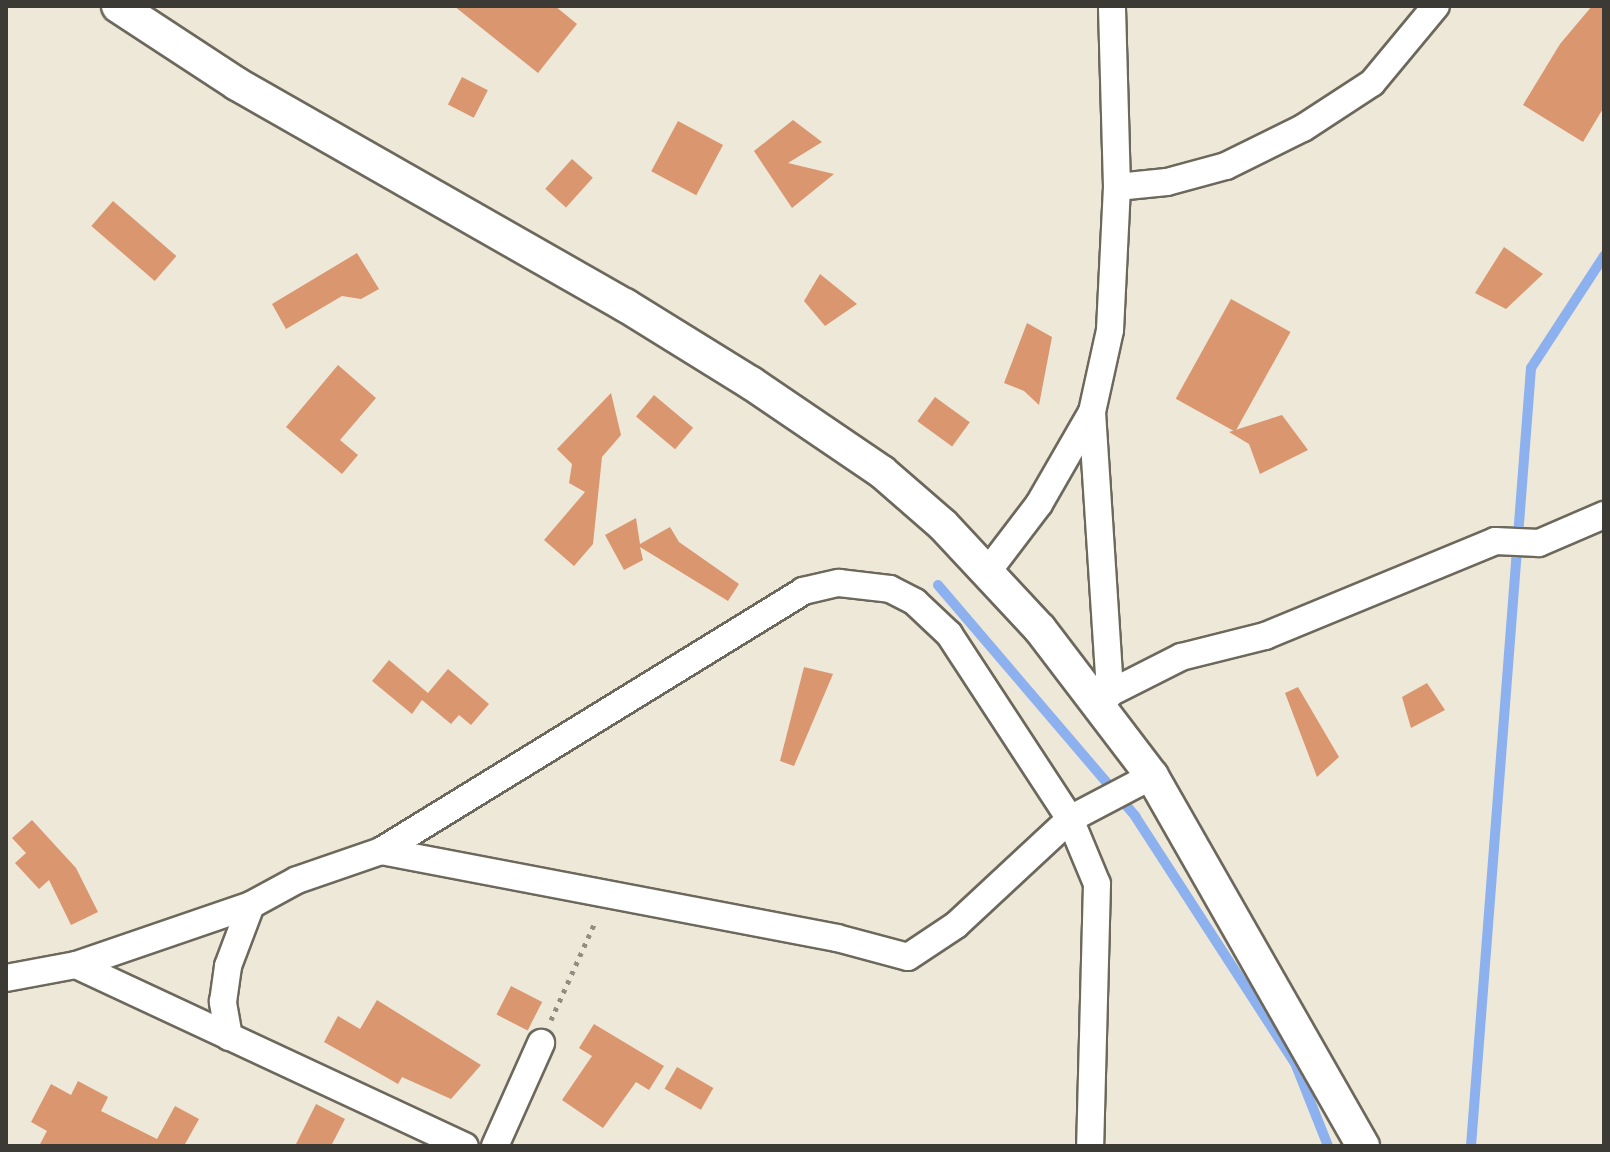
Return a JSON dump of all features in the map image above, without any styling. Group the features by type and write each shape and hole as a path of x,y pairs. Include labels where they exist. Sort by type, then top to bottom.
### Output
{"street":[{"path":"118,6 237,84 625,305 751,383 882,472 988,571 1106,699 1363,1146"},
{"path":"1106,699 1092,412 1110,330 1117,187 1112,6"},
{"path":"1117,187 1167,182 1226,166 1303,128 1372,83 1436,6"},
{"path":"988,571 1039,504 1092,412"},
{"path":"1106,699 1181,657 1265,636 1495,541 1539,543 1604,515"},
{"path":"6,978 76,965 251,905 297,880 381,851 803,591 839,583 890,589 915,602 949,634 1070,819 1097,884 1090,1146"},
{"path":"381,851 608,893 908,957 956,925 1070,819 1152,776"},
{"path":"229,1037 223,1002 228,966 251,905"},
{"path":"76,965 465,1146"},
{"path":"495,1146 541,1043"}],"path":[{"path":"541,1043 608,893"}],"building":[{"path":"454,6 555,6 577,24 538,73"},
{"path":"1592,6 1604,6 1604,107 1583,142 1523,105 1560,44"},
{"path":"462,77 488,90 474,118 448,105"},
{"path":"793,120 822,142 788,163 834,174 792,208 754,151"},
{"path":"678,121 723,145 696,195 651,171"},
{"path":"572,159 593,178 566,207 545,189"},
{"path":"113,201 176,256 155,281 91,226"},
{"path":"1504,247 1543,274 1506,309 1475,293"},
{"path":"357,253 379,289 361,299 342,296 286,329 272,304"},
{"path":"820,274 857,304 825,326 804,301"},
{"path":"1231,299 1290,332 1235,432 1176,399"},
{"path":"1027,323 1052,337 1039,405 1024,391 1004,383"},
{"path":"338,365 376,398 340,440 358,455 342,474 286,427"},
{"path":"611,393 621,435 602,457 593,544 574,566 544,540 585,492 569,483 572,464 557,449"},
{"path":"654,395 693,428 675,449 636,416"},
{"path":"935,397 970,422 952,447 917,421"},
{"path":"1282,415 1308,450 1260,474 1249,444 1229,432"},
{"path":"636,518 640,544 670,527 679,542 739,584 728,601 640,547 643,560 624,570 605,535"},
{"path":"389,660 428,693 448,669 489,704 471,725 459,715 451,724 422,700 412,714 372,681"},
{"path":"804,667 833,674 794,766 780,761"},
{"path":"1427,683 1445,710 1411,728 1402,697"},
{"path":"1298,687 1339,757 1317,777 1285,693"},
{"path":"32,820 76,868 98,912 71,925 49,880 39,889 15,863 26,853 12,838"},
{"path":"511,986 542,1002 528,1030 496,1015"},
{"path":"377,1000 481,1065 451,1099 402,1077 398,1084 324,1042 338,1016 360,1029"},
{"path":"594,1024 664,1066 649,1090 636,1082 603,1128 562,1100 592,1056 579,1048"},
{"path":"677,1067 713,1088 701,1110 664,1089"},
{"path":"78,1081 108,1097 101,1111 157,1139 175,1106 199,1119 184,1146 39,1146 47,1131 31,1122 51,1084 71,1095"},
{"path":"316,1104 345,1119 331,1146 295,1146"}],"waterway":[{"path":"1471,1146 1531,368 1604,256"},
{"path":"938,585 1135,816 1295,1063 1328,1146"}]}
